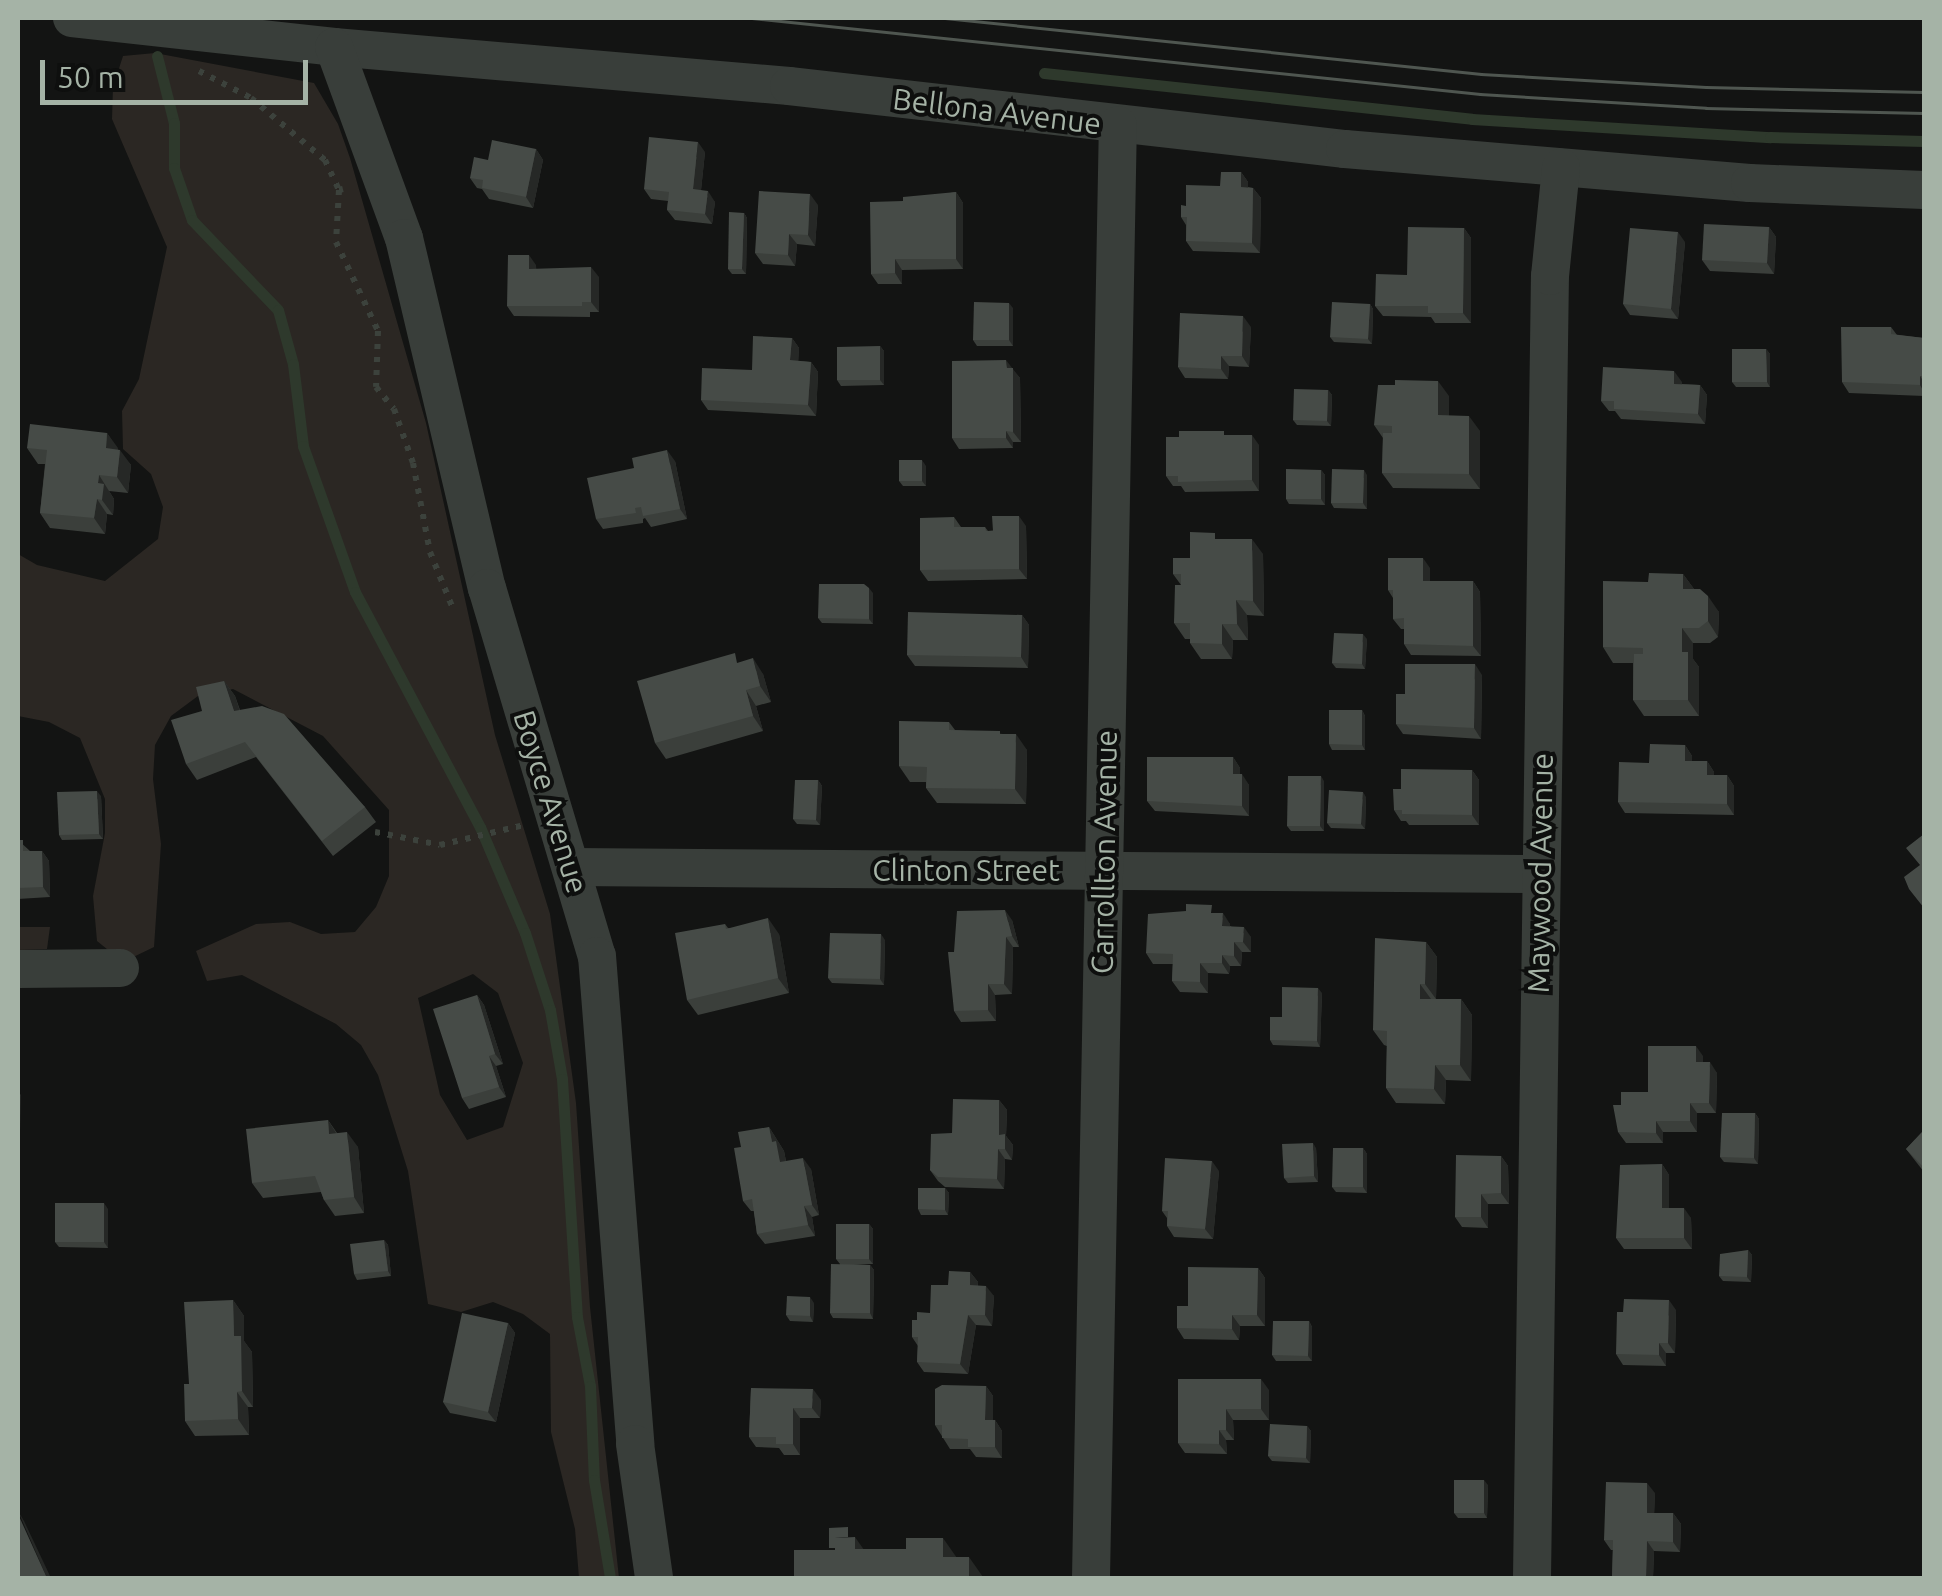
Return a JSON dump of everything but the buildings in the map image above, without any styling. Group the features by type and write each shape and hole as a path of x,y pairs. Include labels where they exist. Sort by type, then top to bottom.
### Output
{"street":[{"name":"Bellona Avenue","path":"72,18 334,47 713,78 1118,126 1560,168 1924,190"},
{"name":"Boyce Avenue","path":"334,47 409,256 499,630 597,956 635,1444 654,1578"},
{"name":"Carrollton Avenue","path":"1091,1578 1118,126"},
{"name":"Maywood Avenue","path":"1532,1578 1550,276 1560,168"},
{"name":"Clinton Street","path":"573,867 1539,874"},
{"path":"18,969 120,968"}],"path":[{"path":"191,65 250,98 325,160 339,190 336,242 378,331 376,387 394,409 413,463 436,570 450,607 473,626 499,630"},
{"path":"339,190 384,182"},
{"path":"374,832 440,845 517,826"}],"shaded area":[{"path":"155,53 314,83 338,124 350,158 426,423 495,735 550,914 576,1103 590,1307 619,1578 579,1578 575,1529 551,1432 550,1334 523,1314 493,1302 461,1312 428,1304 408,1171 378,1075 361,1045 336,1024 242,975 207,981 196,951 256,924 290,922 321,934 355,932 376,907 389,876 389,810 323,736 233,689 198,696 171,716 155,745 153,779 161,844 154,947 123,962 97,941 93,896 105,833 105,799 80,738 49,722 18,716 18,554 37,565 105,581 158,539 163,507 151,474 123,449 122,411 139,379 167,247 112,119 113,87 123,56","holes":["473,974 498,993 523,1063 503,1127 467,1140 440,1095 418,998"]},
{"path":"18,927 50,927 47,949 18,950"}],"waterway":[{"path":"157,56 174,123 174,168 192,220 278,310 293,364 303,446 355,592 480,827 525,933 550,1010 562,1079 577,1317 590,1386 594,1480 610,1578"},
{"path":"1044,73 1472,119 1770,137 1924,141"}],"tram line":[{"path":"752,18 1480,94 1706,108 1924,113"},
{"path":"945,18 1481,74 1706,87 1924,92"}]}
